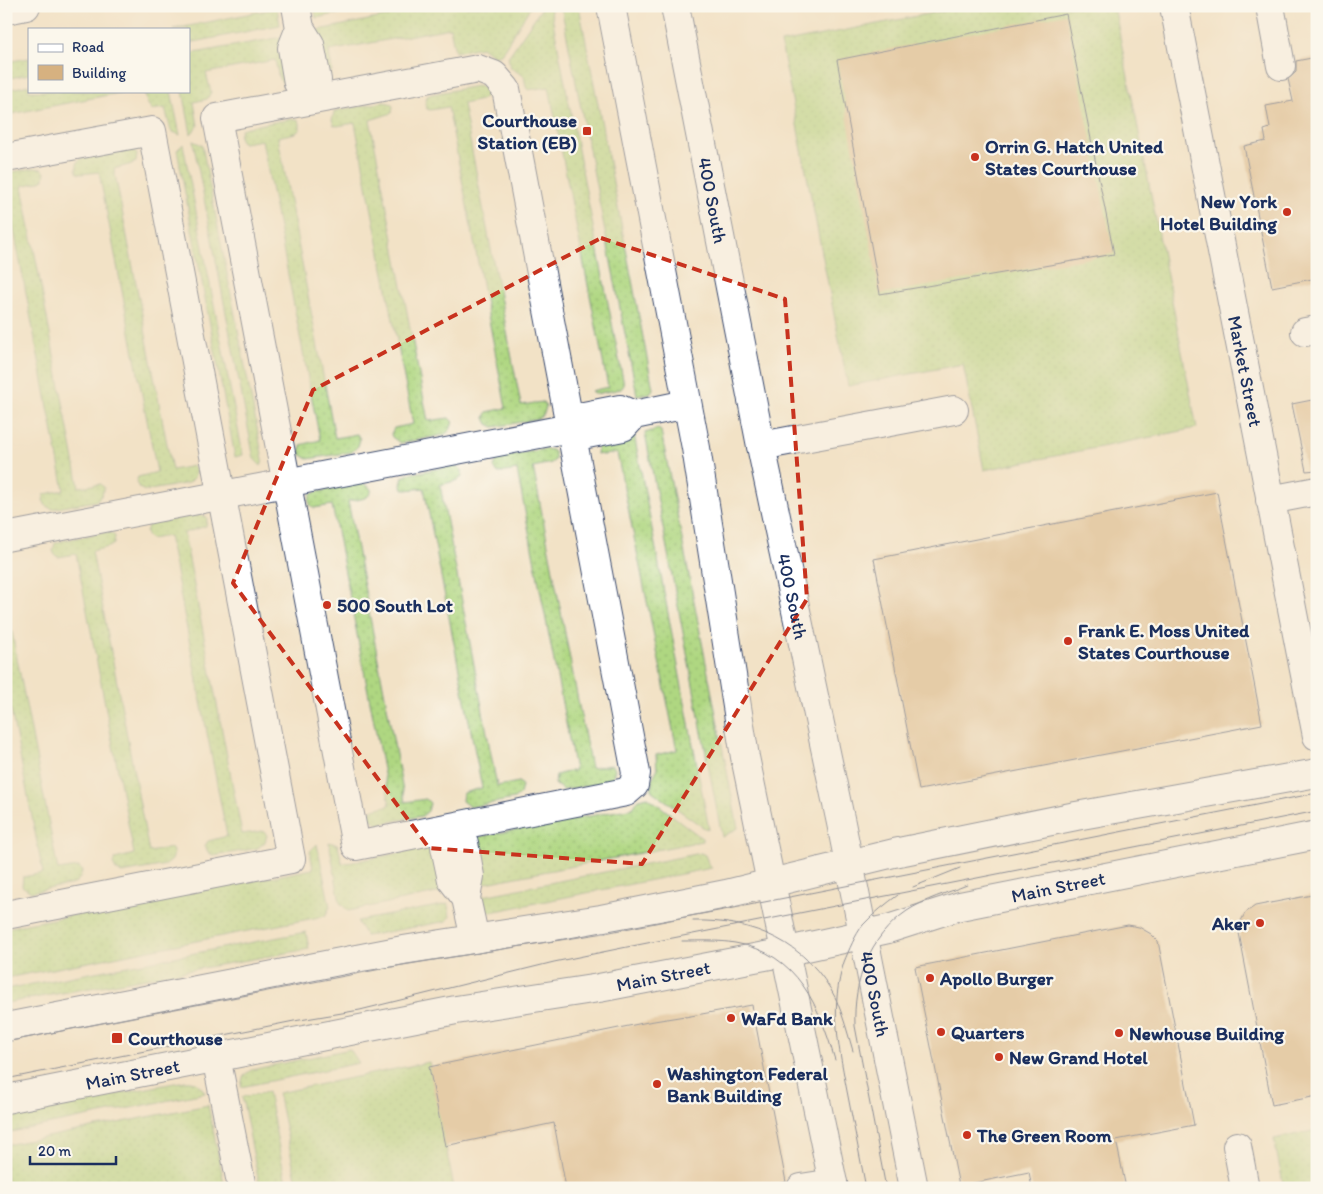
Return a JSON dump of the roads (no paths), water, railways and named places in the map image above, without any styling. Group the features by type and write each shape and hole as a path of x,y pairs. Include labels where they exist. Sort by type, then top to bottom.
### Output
{"street":[{"path":"6,10 26,6"},
{"path":"611,6 688,404 709,524 745,758 834,1185 801,1188"},
{"name":"400 South","path":"675,6 761,446 850,864 914,1188"},
{"name":"Market Street","path":"1174,6 1317,736"},
{"path":"1270,6 1281,66"},
{"path":"298,17 292,48 298,83 311,100"},
{"path":"478,69 494,75 506,89 570,428 636,773 634,785 626,792 356,846 217,118 478,69"},
{"path":"6,158 152,131 291,859 6,915"},
{"path":"6,537 570,428 584,416 592,414 620,409 634,416 688,404"},
{"path":"761,446 954,410"},
{"path":"1270,500 1317,491"},
{"path":"6,1027 403,950 601,919 770,884 850,864 1076,816 1317,773"},
{"path":"453,827 464,843 470,876 466,898 476,939"},
{"name":"Main Street","path":"6,1099 456,1010 599,988 786,952 908,923 960,906 1317,835"},
{"path":"216,1057 242,1188"},
{"path":"1237,1146 1245,1188"}],"tram line":[{"path":"6,1042 353,973 553,941 729,909 1317,793"},
{"path":"6,1079 294,1021 360,1010 554,962 627,947 1317,811"},
{"path":"913,887 960,868"},
{"path":"886,1188 855,1026 855,1009 861,977 873,947 894,922 907,911 921,903 967,885"},
{"path":"866,1188 840,1055 836,1009 837,994 844,962 857,933 871,917 898,895"},
{"path":"693,921 737,924 776,938 794,949 824,979 836,999 853,1051"},
{"path":"682,941 735,943 757,949 775,958 790,970 803,985 821,1020 835,1060"}],"place":[{"name":"Courthouse Station (EB)","path":"587,131"},
{"name":"Orrin G. Hatch United States Courthouse","path":"975,157"},
{"name":"New York Hotel Building","path":"1287,212"},
{"name":"500 South Lot","path":"327,605"},
{"name":"Frank E. Moss United States Courthouse","path":"1068,641"},
{"name":"Aker","path":"1260,923"},
{"name":"Apollo Burger","path":"930,978"},
{"name":"WaFd Bank","path":"731,1018"},
{"name":"Quarters","path":"941,1032"},
{"name":"Newhouse Building","path":"1119,1033"},
{"name":"Courthouse","path":"117,1038"},
{"name":"New Grand Hotel","path":"999,1057"},
{"name":"Washington Federal Bank Building","path":"657,1084"},
{"name":"The Green Room","path":"967,1135"}]}
